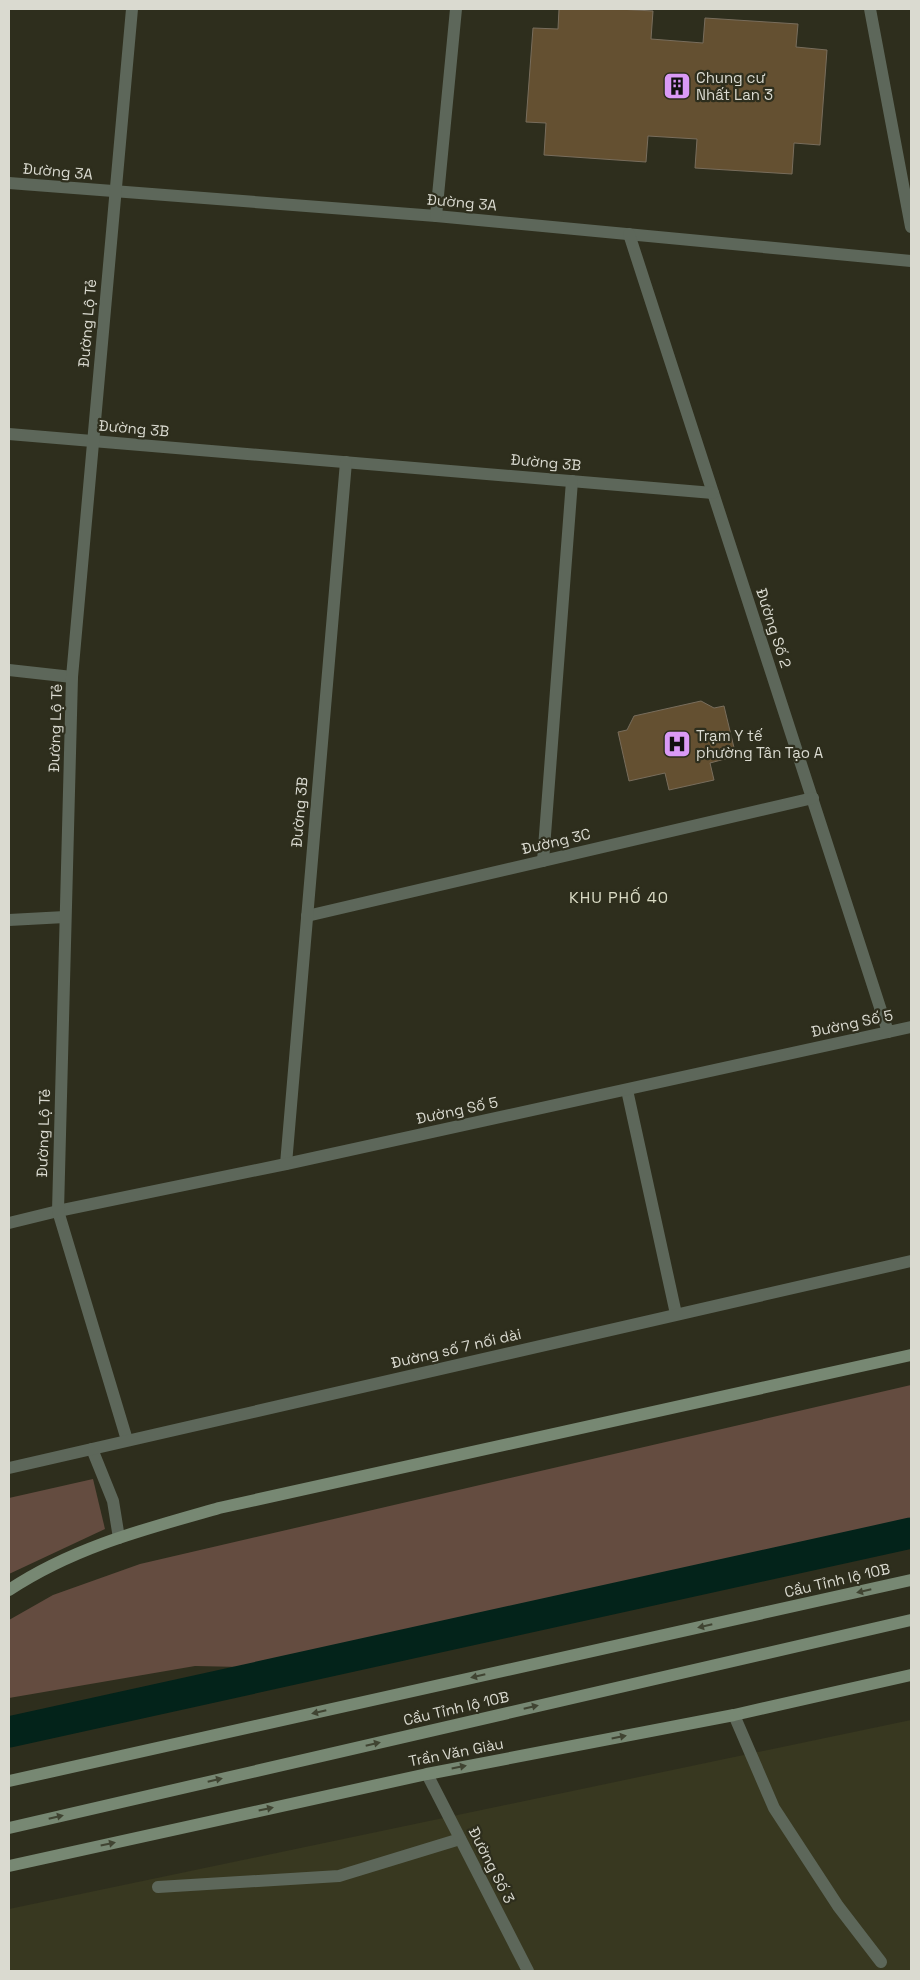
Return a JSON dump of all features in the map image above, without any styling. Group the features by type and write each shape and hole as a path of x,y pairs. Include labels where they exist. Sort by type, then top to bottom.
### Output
{"main road":[{"path":"9,1590 76,1553 219,1508 911,1355"},
{"name":"Cầu Tỉnh lộ 10B","path":"9,1781 911,1580"},
{"name":"Cầu Tỉnh lộ 10B","path":"9,1828 911,1620"},
{"name":"Trần Văn Giàu","path":"9,1866 426,1774 734,1716 911,1675"}],"street":[{"name":"Đường Lộ Tẻ","path":"127,1440 58,1211 72,676 132,9"},
{"path":"436,216 456,9"},
{"path":"870,9 911,227"},
{"name":"Đường 3A","path":"9,183 436,216 911,261"},
{"name":"Đường Số 2","path":"629,234 888,1032"},
{"name":"Đường 3B","path":"9,434 713,493"},
{"name":"Đường 3B","path":"286,1164 346,462"},
{"path":"544,861 572,481"},
{"path":"9,670 72,676"},
{"name":"Đường 3C","path":"307,916 812,798"},
{"path":"9,920 65,917"},
{"name":"Đường Số 5","path":"9,1223 911,1027"},
{"path":"627,1090 676,1314"},
{"name":"Đường số 7 nối dài","path":"9,1468 911,1261"},
{"path":"92,1449 113,1501 120,1538"},
{"path":"734,1716 774,1808 838,1906 881,1962"},
{"name":"Đường Số 3","path":"426,1774 528,1971"},
{"path":"158,1888 339,1876 460,1839"}],"shaded area":[{"path":"911,1385 911,1518 241,1667 195,1666 9,1698 9,1620 53,1595 140,1564"},
{"path":"93,1479 105,1529 9,1574 9,1498"},
{"path":"911,1720 911,1971 9,1971 9,1909"}],"building":[{"name":"Chung cư Nhất Lan 3","path":"559,9 653,11 651,39 703,43 705,18 798,24 796,47 827,50 820,145 794,143 792,174 695,168 697,139 648,136 646,162 544,155 546,123 526,122 533,28 558,29"},
{"name":"Trạm Y tế phường Tân Tạo A","path":"701,701 714,708 724,706 736,756 710,763 714,780 669,790 665,773 629,781 618,732 627,730 634,716"}],"waterway":[{"path":"9,1732 911,1533"}],"place":[{"name":"Chung cư Nhất Lan 3","path":"677,86"},
{"name":"Trạm Y tế phường Tân Tạo A","path":"677,744"}],"district":[{"name":"KHU PHỐ 40","path":"619,897"}]}
